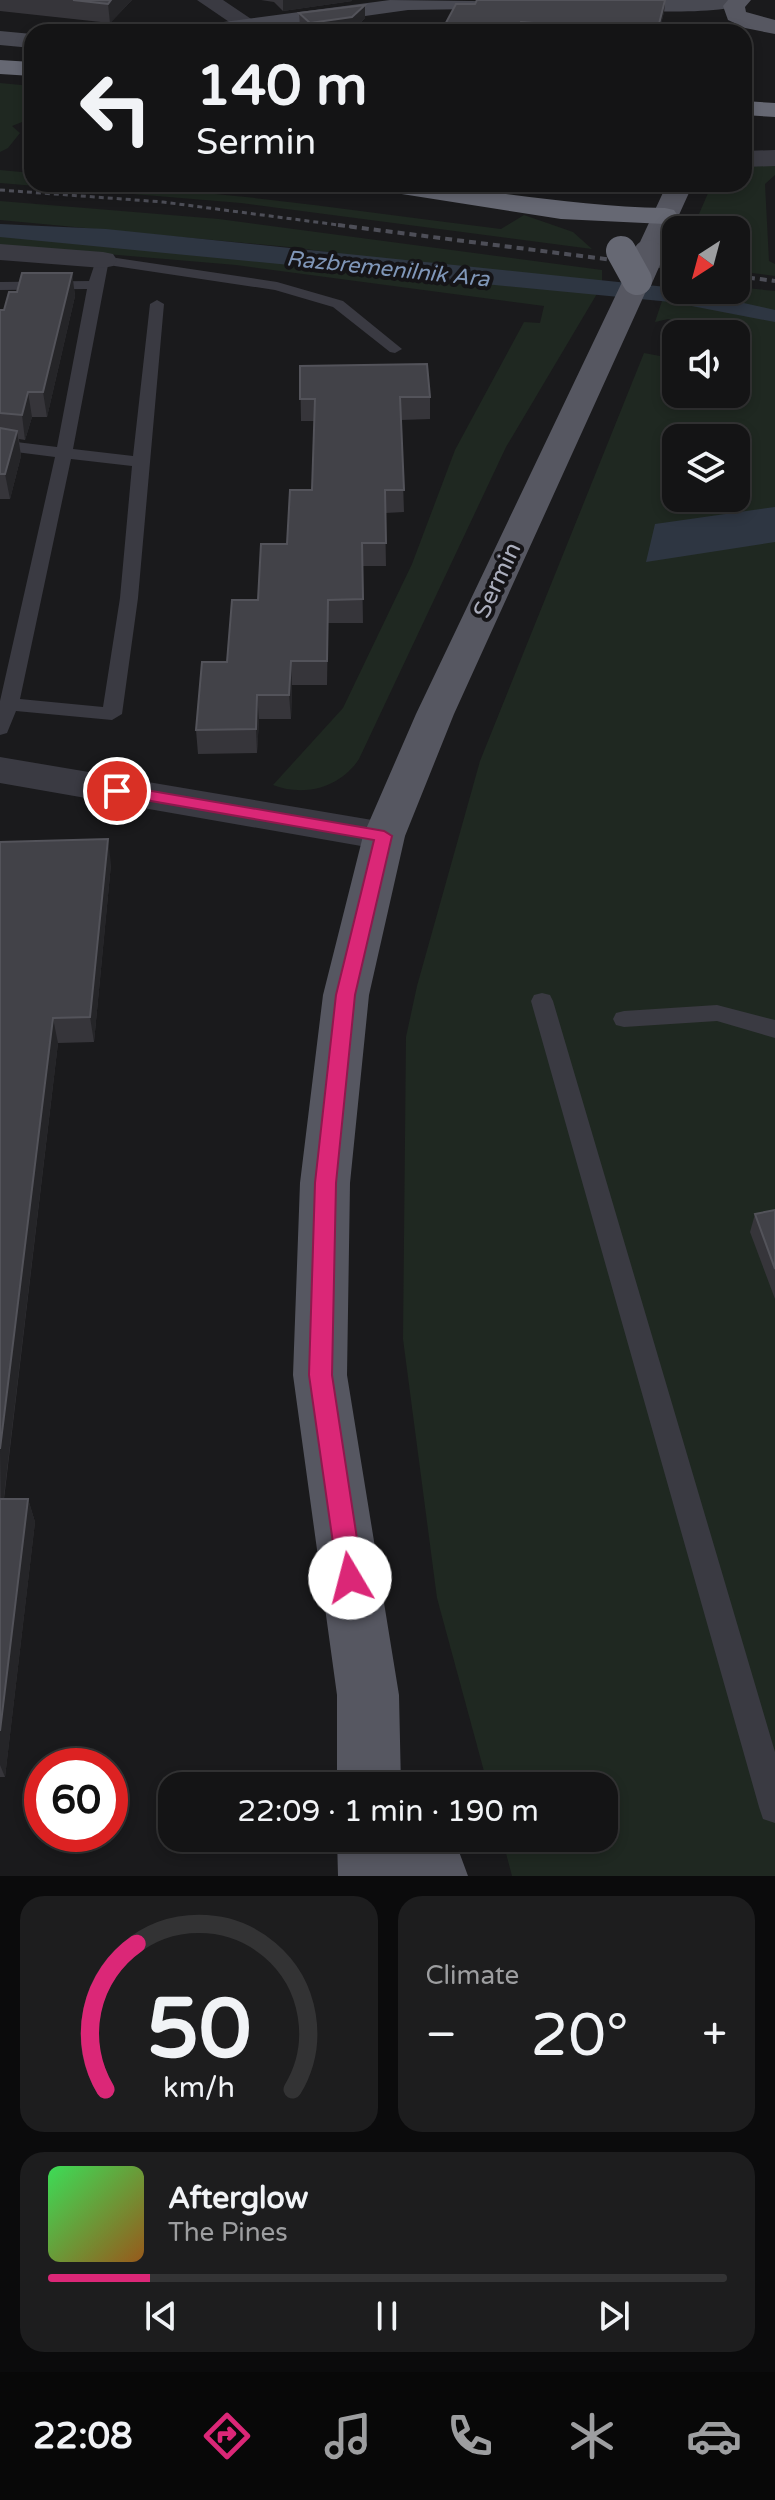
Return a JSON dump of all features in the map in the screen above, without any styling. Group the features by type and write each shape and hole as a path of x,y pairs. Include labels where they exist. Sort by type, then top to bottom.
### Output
{"highway":[{"path":"0,55 24,57"},
{"path":"0,67 24,68"},
{"path":"752,102 775,103"},
{"path":"752,109 775,110"},
{"path":"752,122 775,123"},
{"path":"439,192 534,207 619,216 662,216"},
{"path":"499,192 588,197 618,192"},
{"path":"588,197 665,216"},
{"path":"534,207 596,228 635,262"}],"main road":[{"path":"752,45 775,36"},
{"name":"Sermin","path":"665,216 676,192"},
{"name":"Sermin","path":"369,1772 368,1695 320,1375 325,1183 346,995 384,836 435,714 616,327 635,262 662,221"},
{"name":"Sermin","path":"368,1695 396,1772"},
{"path":"370,1852 371,1876"},
{"path":"426,1852 435,1876"}],"street":[{"path":"208,0 247,24"},
{"path":"256,24 357,9 434,2 554,3"},
{"path":"586,3 679,5 748,13"},
{"path":"0,38 24,40"},
{"path":"752,159 775,158"},
{"path":"0,252 99,272"},
{"path":"0,770 384,836"}],"lane":[{"path":"0,729 9,704 64,453 99,272"},
{"path":"0,286 99,272 277,286 338,304 395,349"},
{"path":"9,704 112,714 129,598 157,304"},
{"path":"0,445 140,462"},
{"path":"542,1001 775,1807"},
{"path":"624,1019 717,1013 775,1029"}],"shaded area":[{"path":"0,83 24,85 24,121 12,126 20,133 8,148 0,152"},
{"path":"775,162 775,175 765,184 769,261 775,264 775,276 750,273 750,216 698,216 709,192 752,192 752,164"},
{"path":"0,170 24,172 24,185 0,183"},
{"path":"108,192 209,193 501,229 524,215 573,232 592,249 241,203"},
{"path":"0,201 219,219 602,270 602,284 429,267 299,248 0,220"},
{"path":"0,232 415,277 598,292 506,447 359,759 342,777 309,790 273,785 343,708 412,564 455,450 524,322 540,323 544,306 236,265 0,245"},
{"path":"750,288 775,291 775,1876 512,1876 506,1852 618,1852 618,1772 484,1772 437,1598 403,1339 406,1037 417,986 480,761 644,353 662,356 662,408 750,408 750,320 655,322 662,301 662,304 750,304"}],"water":[{"name":"Razbremenilnik Ara","path":"0,224 106,229 662,287 662,301 0,237"},
{"path":"681,304 748,304 775,310 775,322"},
{"path":"775,507 775,542 646,562 655,524"}],"building":[{"path":"73,0 111,0 108,4"},
{"path":"477,0 665,0 659,24 445,24 456,4 475,4"},
{"path":"365,5 352,17 310,23 299,13"},
{"path":"22,273 72,273 43,392 28,392 22,415 0,413 0,310 4,310 9,292 17,292"},
{"path":"427,364 430,397 400,397 404,490 385,490 386,543 362,543 363,599 328,600 327,661 291,661 289,695 257,695 256,729 196,730 202,662 227,662 232,600 258,600 261,544 287,544 290,490 312,490 315,399 300,399 300,366"},
{"path":"0,428 17,431 5,474 0,474"},
{"path":"108,839 90,1017 53,1018 0,1449 0,842"},
{"path":"775,1210 775,1269 755,1214"},
{"path":"0,1499 28,1499 0,1731"}],"railway":[{"path":"0,190 24,192"},
{"path":"27,192 163,202 354,227"},
{"path":"338,225 662,266"},
{"path":"750,278 775,281"}],"route":[{"path":"117,791 384,836 346,995 325,1183 320,1375 350,1578"}]}
